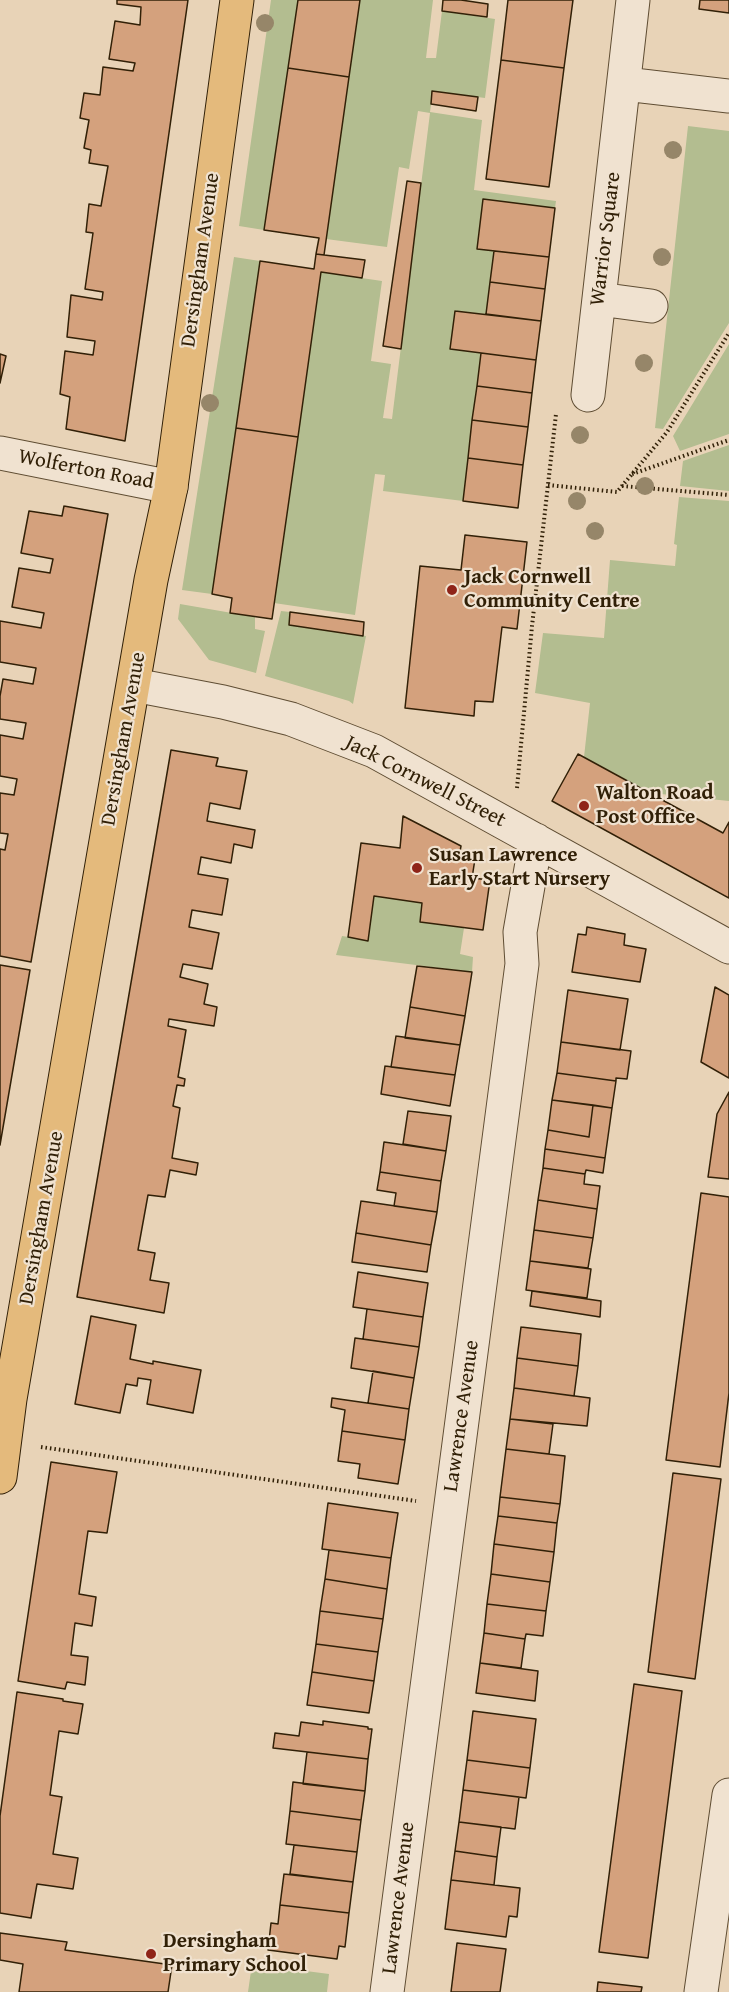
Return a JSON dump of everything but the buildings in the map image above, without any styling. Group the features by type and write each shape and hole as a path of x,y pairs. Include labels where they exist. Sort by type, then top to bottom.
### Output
{"main road":[{"name":"Dersingham Avenue","path":"2,1458 10,1398 151,580 171,487 237,0"}],"street":[{"name":"Warrior Square","path":"588,395 633,0"},
{"path":"625,84 729,96"},
{"path":"599,299 651,306"},
{"name":"Wolferton Road","path":"0,453 171,487"},
{"name":"Jack Cornwell Street","path":"134,684 223,702 302,723 374,751 729,947"},
{"name":"Lawrence Avenue","path":"387,1992 522,964 520,932 524,834"},
{"path":"701,1992 729,1795"}],"path":[{"path":"548,485 617,492 667,432 729,333"},
{"path":"524,834 532,626 557,411"},
{"path":"631,475 729,440"},
{"path":"622,486 729,495"},
{"path":"2,1458 450,1506"}],"green space":[{"path":"271,0 298,0 264,230 239,226"},
{"path":"360,0 433,0 426,58 436,58 442,11 495,19 485,98 433,91 430,112 482,120 474,190 556,201 555,208 483,200 477,248 494,251 486,314 455,311 450,349 481,353 463,501 383,491 385,475 375,474 355,615 274,603 321,272 382,281 371,361 391,364 383,418 392,419 430,113 418,111 409,169 399,167 387,247 326,239"},
{"path":"688,126 729,131 729,323 663,429 655,428"},
{"path":"234,257 260,261 212,594 182,590"},
{"path":"729,344 729,434 680,451 673,436"},
{"path":"729,445 729,491 680,486 683,461"},
{"path":"679,497 729,501 729,801 651,793 584,757 590,703 535,693 543,633 604,638 610,560 675,566 677,545 674,544"},
{"path":"180,604 255,617 255,629 265,631 256,673 209,660 178,619"},
{"path":"281,611 290,612 289,625 366,636 353,704 265,676"},
{"path":"374,896 422,903 420,922 464,928 460,954 473,957 472,972 336,955 342,936 368,940"},
{"path":"252,1964 329,1974 327,1992 248,1992"}],"place":[{"name":"Jack Cornwell Community Centre","path":"452,590"},
{"name":"Walton Road Post Office","path":"584,806"},
{"name":"Susan Lawrence Early Start Nursery","path":"417,868"},
{"name":"Dersingham Primary School","path":"151,1954"}]}
